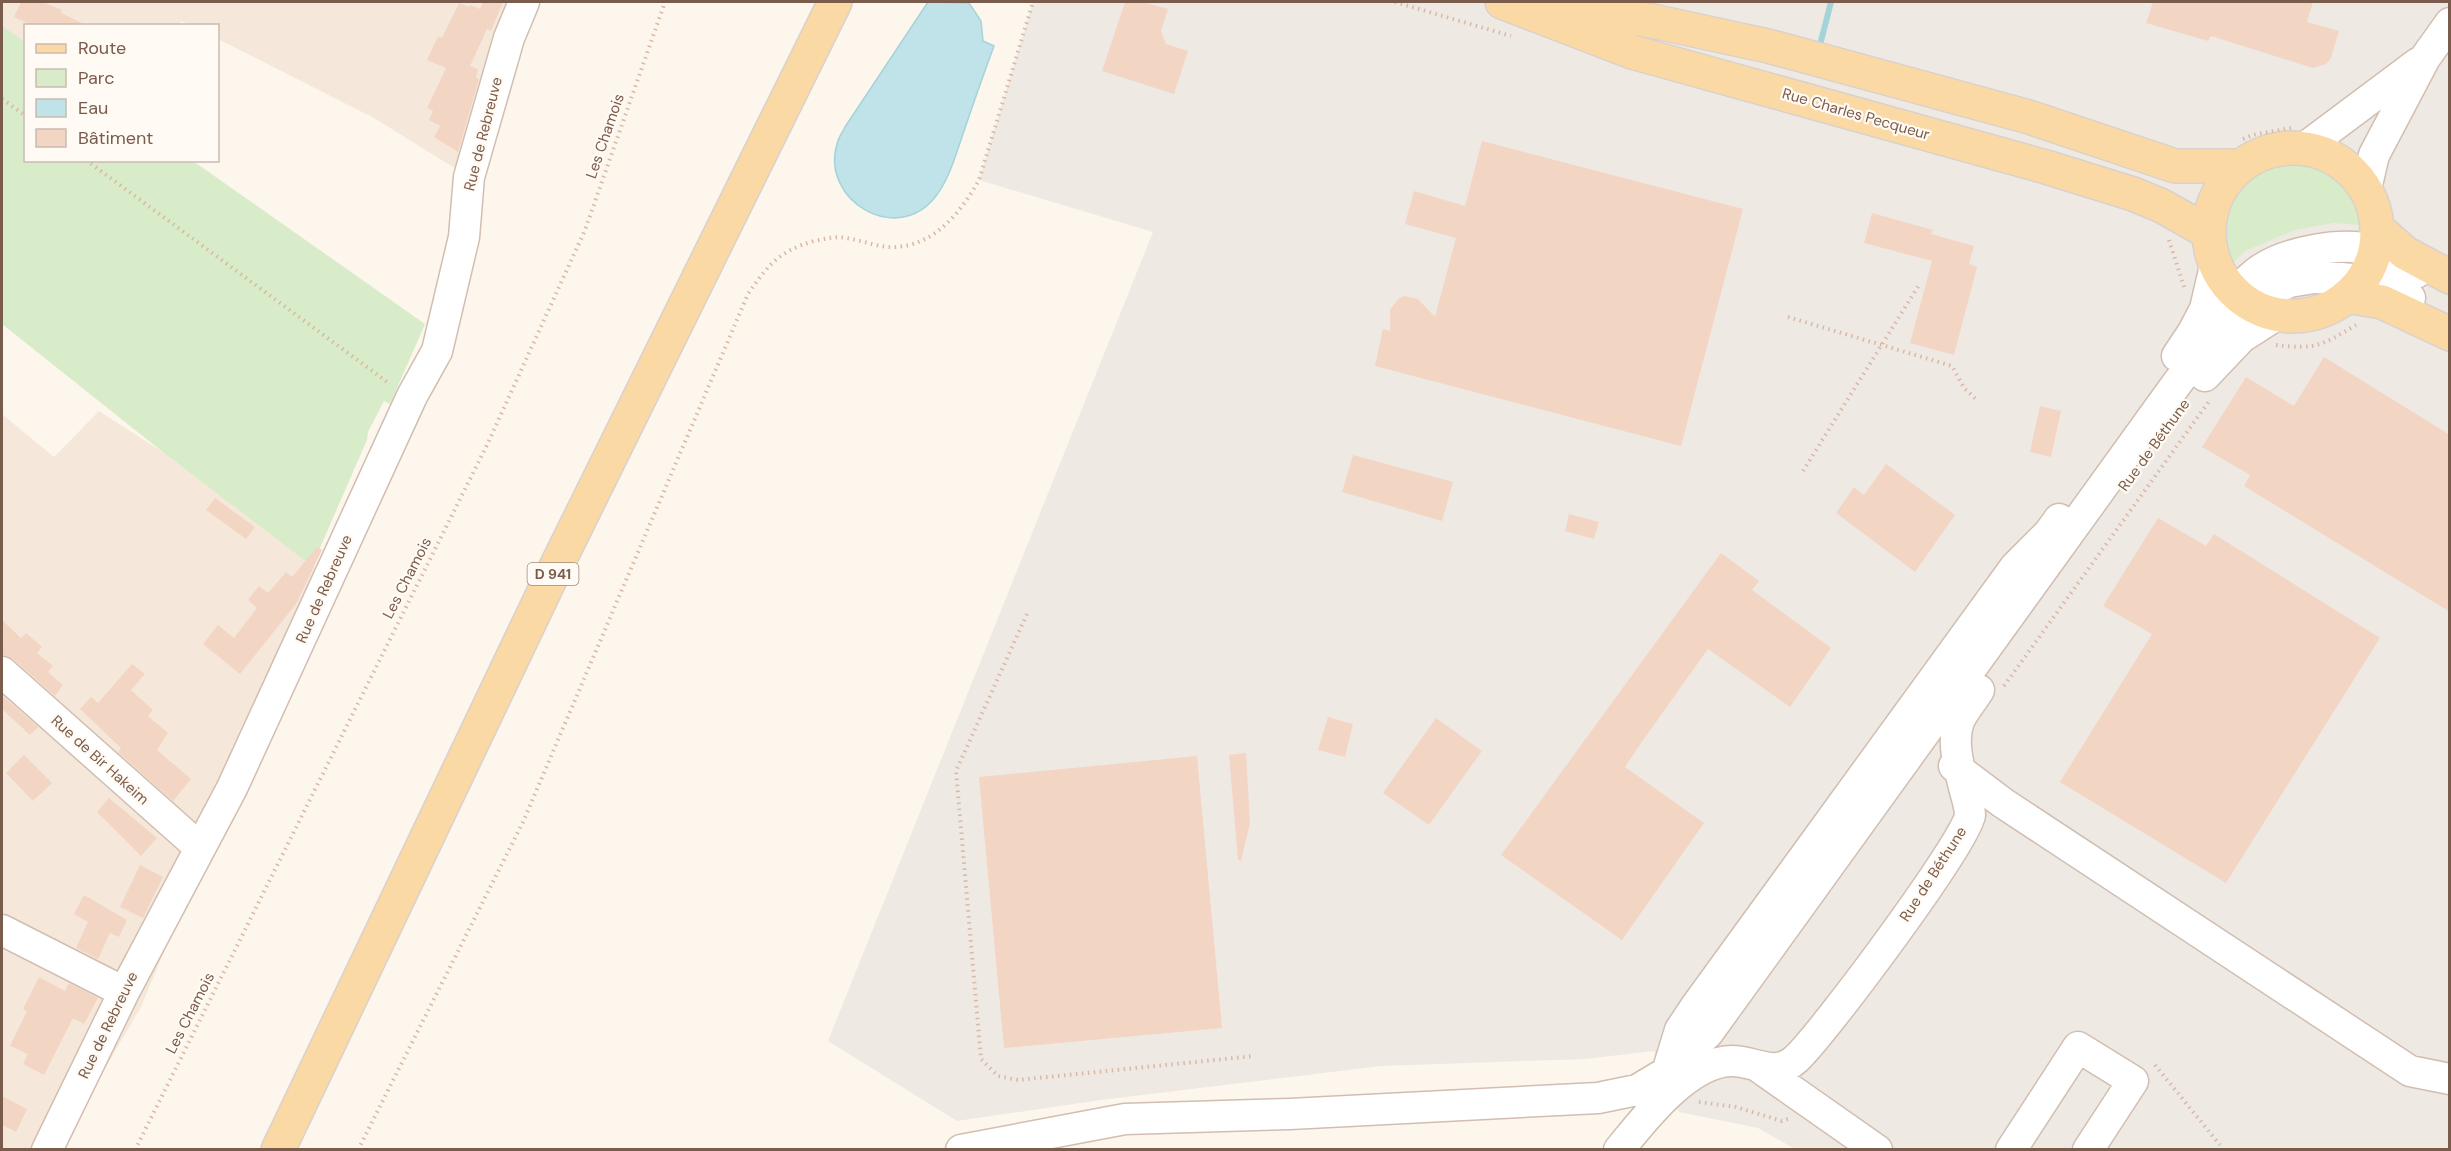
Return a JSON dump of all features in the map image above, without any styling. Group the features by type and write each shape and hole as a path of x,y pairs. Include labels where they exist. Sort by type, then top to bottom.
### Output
{"main road":[{"name":"D 941","path":"278,1149 552,575 835,2"},
{"name":"Rue Charles Pecqueur","path":"1502,2 1632,51 2046,167 2133,194 2163,206 2208,232"},
{"path":"1548,2 1768,46 2029,117 2175,166 2240,166"},
{"path":"2281,149 2303,149 2323,153 2341,163 2366,189 2374,210 2376,239 2355,288 2335,305 2303,316 2254,305 2215,266 2208,232 2215,199 2226,181 2240,166 2259,155 2281,149"},
{"path":"2376,239 2450,277"},
{"path":"2355,288 2450,334"}],"street":[{"name":"Rue de Rebreuve","path":"47,1149 124,992 232,788 412,396 437,351 464,237 469,177 508,38 524,2"},
{"path":"2366,189 2374,155 2425,58 2450,23"},
{"path":"2303,149 2425,58"},
{"path":"961,1149 1125,1119 1290,1114 1599,1098 1637,1089 1667,1072 1708,1033 2178,382 2223,325 2228,307 2254,305 2256,273 2275,262 2302,253 2376,239 2450,291"},
{"path":"1654,1108 1680,1030 2015,567 2049,533 2193,332 2205,309 2215,266"},
{"path":"2355,288 2385,287 2450,318"},
{"name":"Rue de Béthune","path":"1795,1060 1837,1010 1940,870 1967,825 1970,815 1955,737 1959,720 2193,390 2242,337 2254,305"},
{"name":"Rue de Bir Hakeim","path":"2,672 199,847"},
{"path":"1885,749 1900,746 1916,747 1939,755 2003,803 2410,1071 2450,1079"},
{"path":"1970,815 1989,805 2003,803"},
{"path":"2,930 124,992"},
{"path":"1696,1006 1701,1022 1715,1048 1731,1061 1760,1068 1780,1068 1795,1060 1809,1102"},
{"path":"2011,1149 2078,1047 2133,1081 2088,1149"},
{"path":"1619,1149 1654,1108 1684,1080 1705,1068 1731,1061"},
{"path":"1760,1068 1877,1149"}],"path":[{"name":"Les Chamois","path":"135,1149 497,423 585,230 665,2"},
{"path":"358,1149 523,822 748,294 766,268 794,247 836,237 892,247 913,243 937,232 952,220 966,204 979,180 1033,2"},
{"path":"2,99 24,115"},
{"path":"89,162 397,389 412,396"},
{"path":"1803,471 1919,285"},
{"path":"1788,317 1952,366 1964,388 1978,401"},
{"path":"1027,614 956,771 981,1059 998,1076 1018,1080 1254,1056"},
{"path":"2155,1065 2220,1145"}],"shaded area":[{"path":"2,2 524,2 469,177 374,118 219,40 219,24 188,24 181,21 180,24 24,24 24,84 2,103"},
{"path":"1033,2 2449,2 2449,1149 1795,1149 1758,1128 1679,1112 1654,1051 1585,1059 1381,1066 1101,1100 957,1121 828,1041 1153,232 979,180"},
{"path":"99,411 164,453 329,578 232,788 141,1007 58,1149 2,1149 2,414 54,457"}],"green space":[{"path":"2,26 24,41 24,162 194,162 425,324 390,404 384,401 368,432 367,440 312,566 164,453 2,324"},
{"path":"2283,161 2311,165 2335,177 2353,197 2360,225 2334,223 2295,230 2245,251 2229,267 2220,230 2227,199 2249,176 2264,167"}],"water":[{"path":"928,2 969,3 981,21 983,41 994,46 954,160 941,189 920,211 902,217 883,217 866,210 851,199 840,183 835,164 837,144 845,127"}],"building":[{"path":"21,2 43,2 62,10 61,13 84,24 30,24 14,17"},
{"path":"483,2 503,2 491,31 487,29 470,66 478,69 476,78 479,79 458,152 434,137 440,126 429,120 433,111 427,108 446,68 427,60 438,36 442,38 459,3 480,9"},
{"path":"1125,2 1143,2 1168,9 1161,31 1166,44 1188,51 1174,94 1102,71"},
{"path":"2153,2 2313,2 2307,22 2339,31 2331,58 2326,64 2313,68 2211,36 2208,41 2146,23"},
{"path":"1482,141 1743,209 1681,446 1375,366 1383,329 1390,331 1390,310 1398,299 1404,296 1418,299 1435,317 1456,238 1405,224 1414,191 1465,206"},
{"path":"1872,213 1933,230 1931,234 1974,246 1969,264 1977,267 1954,355 1910,343 1932,261 1864,243"},
{"path":"2324,357 2450,435 2450,612 2244,486 2250,475 2202,447 2246,377 2294,406"},
{"path":"2040,406 2061,411 2051,457 2030,452"},
{"path":"1353,455 1453,482 1442,521 1342,492"},
{"path":"1886,464 1955,515 1915,572 1836,513 1854,487 1864,495"},
{"path":"215,498 255,527 246,539 206,510"},
{"path":"1569,514 1599,522 1594,539 1565,531"},
{"path":"2158,518 2206,546 2214,534 2380,638 2226,883 2060,782 2152,634 2103,606"},
{"path":"317,547 322,550 296,604 240,674 203,644 218,625 234,638 257,608 248,600 259,586 268,593 286,572 292,577"},
{"path":"1721,553 1759,581 1752,590 1831,648 1790,707 1708,649 1625,767 1704,823 1622,940 1501,855"},
{"path":"2,620 21,638 26,633 42,647 37,653 53,666 48,672 63,685 55,696 13,659 2,655"},
{"path":"132,664 145,674 131,690 153,710 148,716 168,733 157,750 191,779 173,801 118,752 121,748 80,709 91,697 98,703"},
{"path":"2,695 38,727 30,735 2,709"},
{"path":"1328,717 1353,724 1345,757 1318,750"},
{"path":"1436,718 1482,751 1429,825 1383,793"},
{"path":"1246,753 1250,823 1241,861 1238,860 1229,755"},
{"path":"24,755 52,783 33,801 6,773"},
{"path":"1197,756 1222,1028 1004,1048 979,777"},
{"path":"109,798 157,838 141,856 97,812"},
{"path":"140,865 163,877 143,918 120,907"},
{"path":"84,895 127,920 119,937 110,933 98,959 76,948 88,922 74,914"},
{"path":"39,977 65,991 69,983 98,998 84,1024 73,1018 44,1075 23,1064 28,1054 10,1046 27,1011 23,1009"},
{"path":"2,1096 27,1109 16,1132 2,1125"}],"waterway":[{"path":"1821,41 1831,2"}]}
